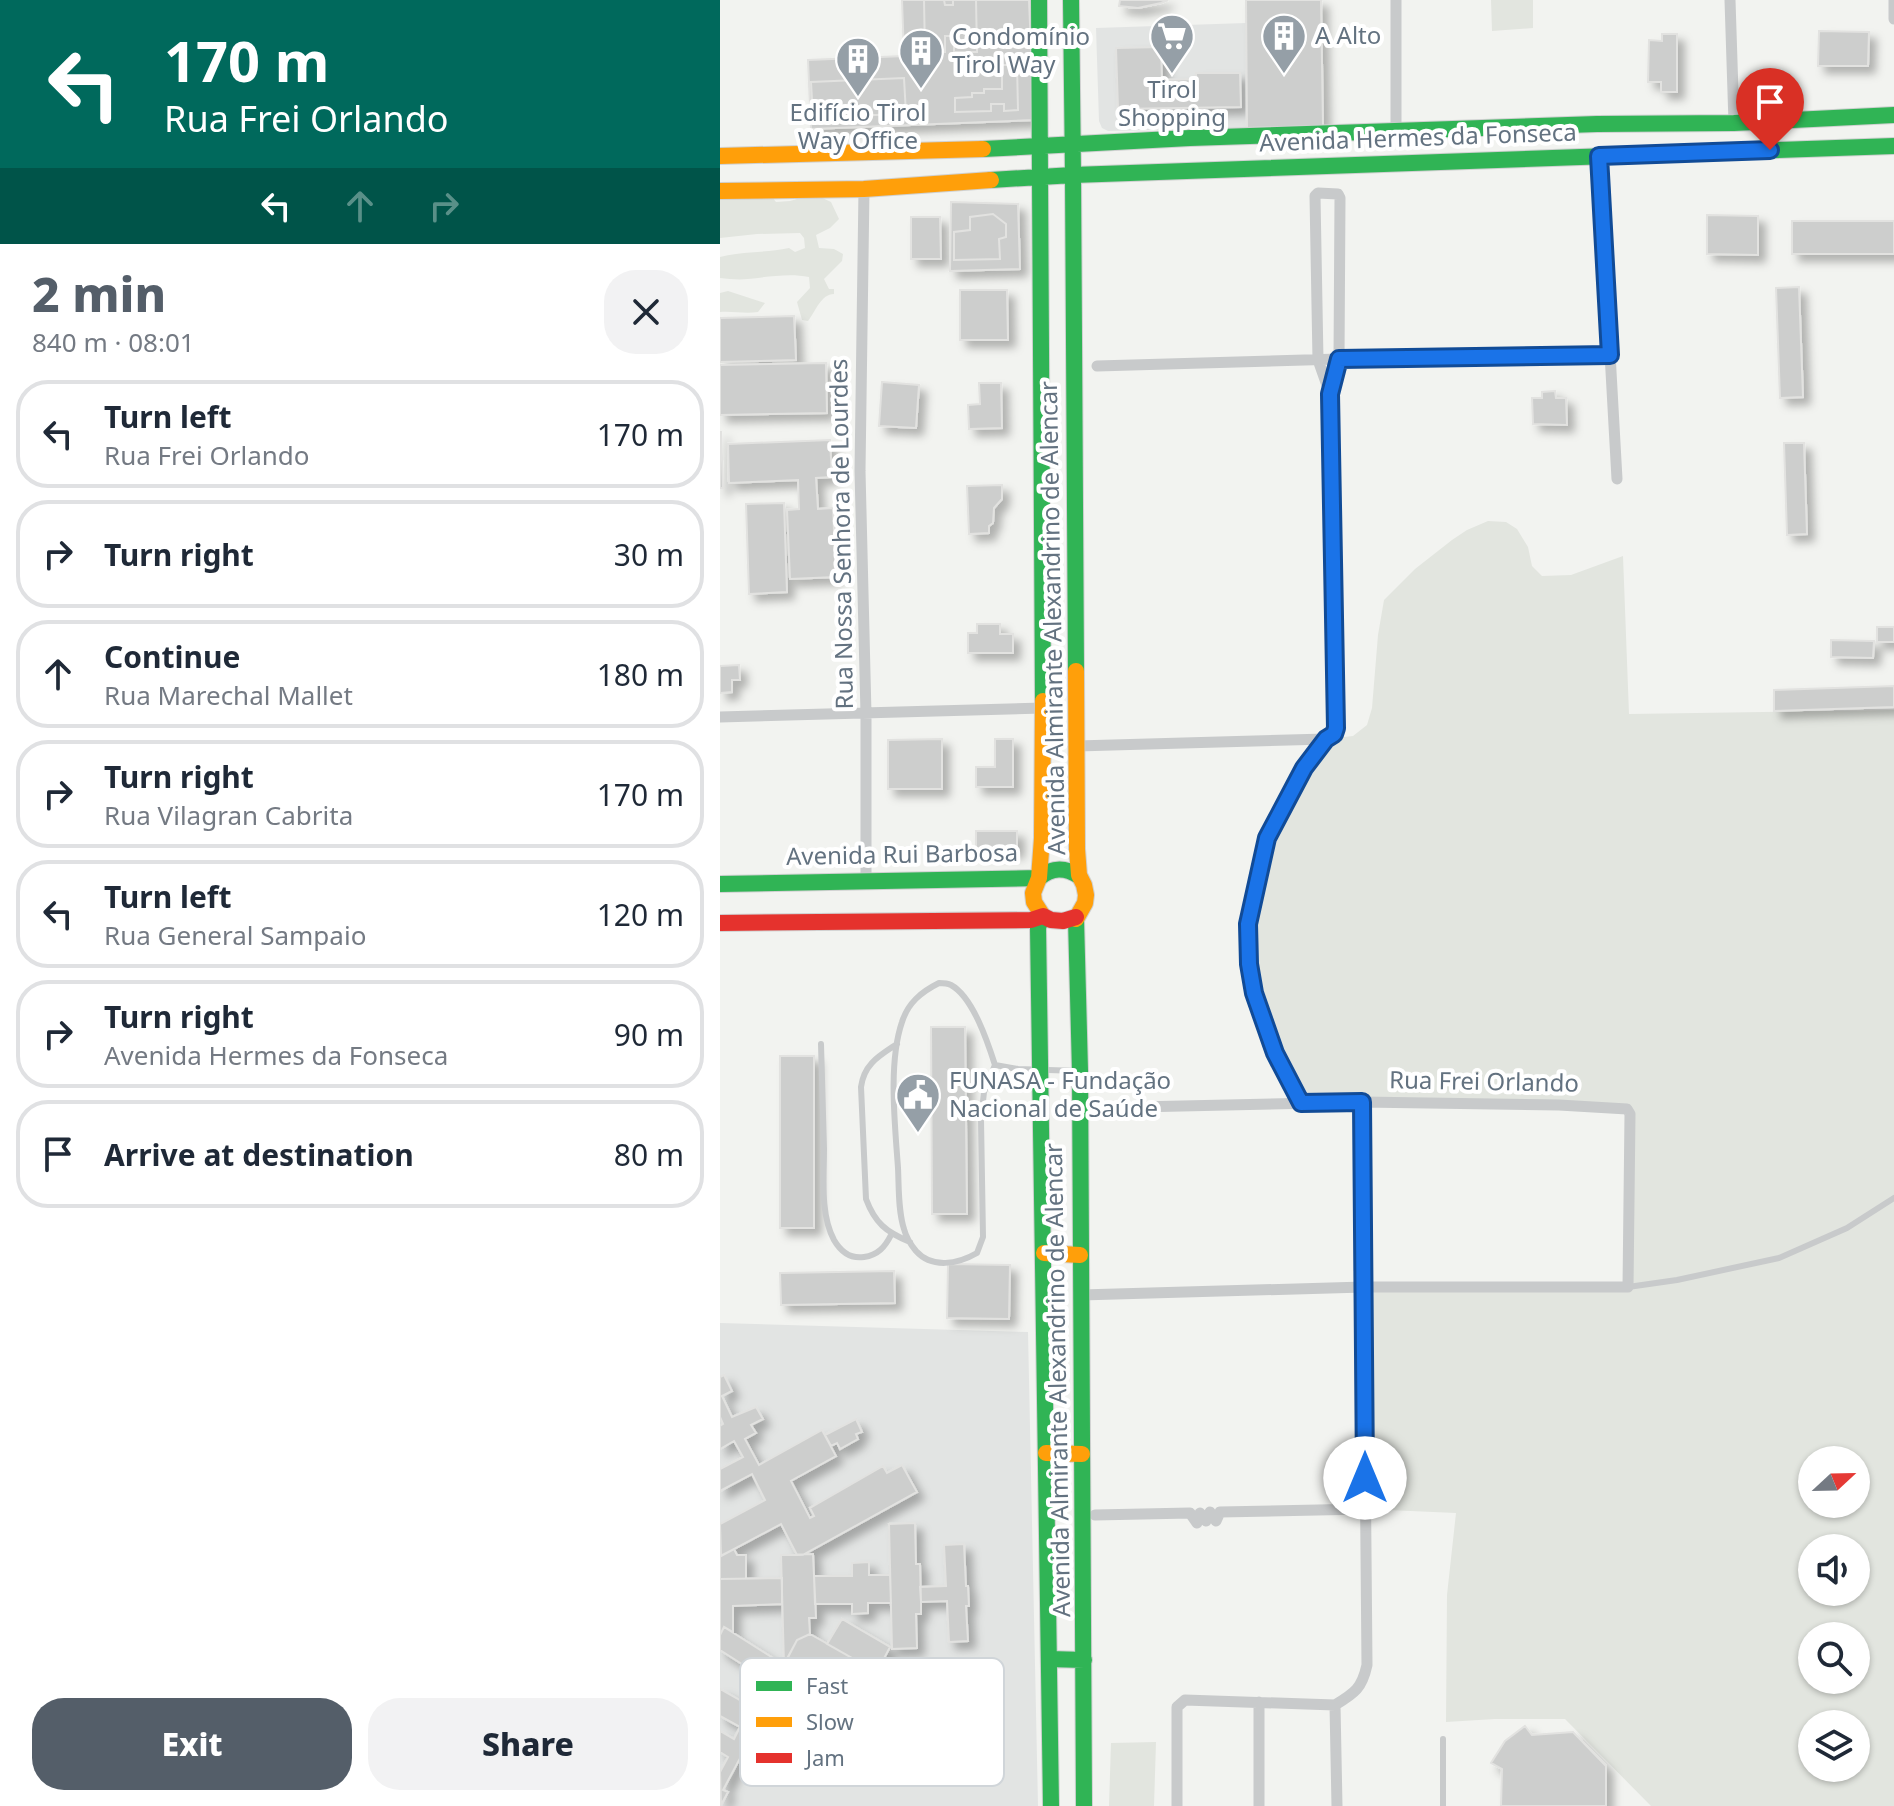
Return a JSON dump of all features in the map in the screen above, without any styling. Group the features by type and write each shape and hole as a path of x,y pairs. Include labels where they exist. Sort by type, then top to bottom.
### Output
{"main road":[{"name":"Avenida Almirante Alexandrino de Alencar","path":"1039,0 1043,708 1042,846 1034,902 1043,916 1038,927 1051,1806"},
{"name":"Avenida Almirante Alexandrino de Alencar","path":"1071,0 1077,849 1079,876 1085,886 1086,897 1076,917 1080,1071 1084,1806"},
{"name":"Avenida Hermes da Fonseca","path":"720,156 1041,147 1190,138 1597,124 1734,123 1894,115"},
{"name":"Avenida Hermes da Fonseca","path":"720,191 864,189 1073,175 1894,146"},
{"path":"1011,877 1028,868 1042,846 1051,862 1064,862 1077,849"},
{"name":"Avenida Rui Barbosa","path":"720,884 1039,878 1059,868 1079,876"},
{"path":"720,923 1031,920 1043,916 1059,922 1076,917"},
{"path":"1044,1253 1080,1255"},
{"path":"1046,1453 1082,1454"},
{"path":"1049,1659 1084,1660"}],"street":[{"path":"1396,0 1396,131"},
{"path":"1730,0 1734,123"},
{"path":"1894,0 1894,19"},
{"path":"1599,156 1617,479"},
{"name":"Rua Nossa Senhora de Lourdes","path":"864,189 860,471 866,714 866,879"},
{"path":"1077,746 1326,739 1336,728 1330,394 1339,359 1340,198 1338,194 1318,193 1315,196 1318,360 1330,394"},
{"path":"1097,366 1610,355"},
{"path":"720,717 1043,708"},
{"path":"1177,1806 1177,1707 1185,1700 1335,1705 1358,1689 1364,1679 1367,1665 1362,1102"},
{"name":"Rua Frei Orlando","path":"1092,1108 1362,1102 1623,1107 1629,1111 1628,1287"},
{"path":"1081,1295 1364,1287 1628,1287"},
{"path":"1095,1515 1190,1513 1197,1523 1200,1513 1206,1521 1210,1512 1216,1521 1220,1512 1365,1509"},
{"path":"1259,1702 1259,1806"},
{"path":"1335,1705 1337,1806"}],"lane":[{"path":"1301,1103 1275,1053 1254,993 1249,964 1248,924 1267,838 1304,768 1326,739"},
{"path":"939,983 949,983 967,1001 995,1065 984,1092 981,1120 983,1237 977,1253 968,1258 934,1263 918,1253 910,1242 904,1229 900,1202 894,1070 902,1021 911,1003 925,990 939,983"},
{"path":"821,1044 825,1209 833,1239 842,1251 853,1257 865,1257 877,1253 891,1235"},
{"path":"897,1044 874,1059 862,1076 866,1199 870,1212 891,1235 910,1242"},
{"path":"995,1065 1080,1071"},
{"path":"1628,1287 1779,1258 1847,1228 1894,1198"},
{"path":"1443,1739 1443,1806"}],"shaded area":[{"path":"1491,0 1533,0 1533,28 1492,31"},
{"name":"Tirol Shopping","path":"1246,23 1247,128 1108,131 1102,128 1099,121 1096,28"},
{"path":"814,194 831,202 839,219 816,235 819,248 834,249 843,254 842,261 824,279 829,289 834,289 834,294 822,300 808,321 802,320 797,302 810,288 809,277 720,278 720,257 789,248 795,252 805,248 800,233 720,238 720,199 772,197 776,202"},
{"path":"728,291 765,303 758,312 720,312 720,293"},
{"path":"1488,521 1506,522 1517,529 1528,547 1532,566 1542,576 1571,575 1623,556 1629,714 1894,710 1894,1806 1651,1806 1565,1719 1446,1722 1447,1595 1456,1513 1365,1509 1364,1287 1628,1287 1629,1111 1301,1103 1275,1053 1254,993 1248,924 1267,838 1304,768 1326,739 1353,736 1367,725 1372,708 1384,600 1415,569 1452,540"},
{"path":"720,1323 1028,1332 1038,1806 720,1806"},
{"path":"1156,1742 1154,1806 1109,1806 1111,1743"}],"building":[{"name":"Condomínio Tirol Way","path":"902,0 1029,0 1034,120 811,129 808,60 904,56"},
{"path":"924,0 944,0 945,5 953,5 953,0 976,0 977,52 954,52 954,36 945,36 945,52 925,52"},
{"path":"1120,0 1168,0 1138,8 1119,6"},
{"name":"A Alto","path":"1246,0 1321,0 1323,126 1247,128"},
{"path":"1819,31 1869,32 1868,66 1818,66"},
{"path":"1662,34 1677,34 1677,92 1661,92 1661,82 1648,82 1649,40 1662,41"},
{"path":"1161,47 1162,80 1196,79 1196,73 1240,73 1241,107 1118,109 1116,48"},
{"path":"1002,65 1017,65 1018,110 1004,111 1004,104 991,104 991,111 955,112 955,98 972,97 972,93 984,93 984,89 1002,89"},
{"name":"Edifício Tirol Way Office","path":"904,78 906,114 813,117 811,82"},
{"path":"951,202 1018,204 1020,269 950,271"},
{"path":"993,214 1006,224 1006,237 999,239 1000,259 954,260 954,232 970,230 970,217"},
{"path":"1707,215 1758,216 1758,255 1707,254"},
{"path":"911,217 940,217 941,259 911,259"},
{"path":"1792,221 1894,221 1894,254 1792,254"},
{"path":"1799,287 1803,397 1780,398 1776,288"},
{"path":"960,290 1007,290 1008,340 960,340"},
{"path":"794,316 796,360 720,362 720,318"},
{"path":"826,363 827,413 720,415 720,365"},
{"path":"882,382 919,385 916,428 879,426"},
{"path":"979,383 1001,383 1002,428 969,429 968,405 980,404"},
{"path":"1555,391 1556,398 1566,398 1567,425 1533,424 1532,398 1542,398 1542,392"},
{"path":"721,432 723,488 720,488"},
{"path":"830,440 832,477 816,478 818,509 833,508 836,577 790,579 787,510 799,509 798,480 729,483 728,444"},
{"path":"1784,443 1804,443 1807,534 1787,535"},
{"path":"1002,485 1002,499 994,508 989,533 969,534 967,486"},
{"path":"784,503 787,592 749,594 746,504"},
{"path":"977,624 1000,624 1000,634 1013,634 1013,653 968,653 968,633 977,633"},
{"path":"1877,627 1894,627 1894,642 1877,642"},
{"path":"1831,640 1874,641 1873,658 1831,657"},
{"path":"739,665 740,680 732,680 732,692 720,693 720,666"},
{"path":"1894,686 1894,707 1774,711 1774,690"},
{"path":"942,739 942,789 888,789 888,740"},
{"path":"995,739 1013,739 1013,787 976,787 976,767 995,767"},
{"path":"976,831 1017,831 1017,851 976,851"},
{"path":"931,1027 965,1027 967,1214 932,1214"},
{"path":"780,1056 814,1056 814,1228 780,1228"},
{"path":"948,1264 1010,1265 1009,1319 947,1318"},
{"path":"894,1271 895,1303 781,1305 780,1273"},
{"path":"724,1375 732,1391 722,1396 732,1417 756,1407 763,1419 751,1425 756,1433 745,1439 759,1465 822,1430 836,1456 791,1481 810,1518 814,1516 810,1508 883,1466 887,1473 902,1465 917,1492 803,1555 797,1555 781,1524 721,1556 720,1524 765,1500 752,1474 720,1491 720,1469 743,1457 734,1441 720,1449 720,1426 723,1424 720,1417 720,1377"},
{"path":"856,1419 862,1432 856,1434 858,1439 840,1449 837,1443 831,1446 825,1435"},
{"path":"915,1523 921,1602 921,1614 916,1614 917,1648 892,1649 889,1524"},
{"path":"964,1544 969,1606 966,1606 968,1641 949,1642 947,1601 921,1602 920,1587 946,1586 944,1545"},
{"path":"734,1549 737,1555 746,1555 746,1579 720,1579 720,1556"},
{"path":"813,1554 816,1618 809,1618 810,1634 797,1640 788,1658 784,1658 781,1555"},
{"path":"869,1562 869,1575 890,1575 891,1603 868,1603 868,1613 852,1614 852,1604 815,1604 814,1576 852,1576 852,1563"},
{"path":"782,1578 782,1604 733,1606 733,1632 724,1627 720,1635 720,1579"},
{"path":"842,1619 890,1647 884,1658 852,1658 827,1644"},
{"path":"724,1627 773,1658 740,1658 740,1663 720,1650 720,1635"},
{"path":"810,1634 852,1658 787,1658 797,1640"},
{"path":"720,1689 740,1700 740,1727 720,1716"},
{"path":"1525,1726 1532,1735 1573,1732 1606,1766 1606,1806 1501,1806 1502,1769 1491,1763 1505,1741"},
{"path":"740,1727 740,1758 723,1790 728,1792 721,1805 720,1772 728,1757 720,1752 720,1731 734,1739"}],"traffic: fast":[{"path":"1039,0 1040,177"},
{"path":"1071,0 1073,175"},
{"path":"983,149 1190,138 1597,124 1734,123 1894,115"},
{"path":"991,180 1894,146"},
{"path":"1073,175 1076,671"},
{"path":"1040,177 1043,701"},
{"path":"720,884 1039,878 1059,870 1079,876"},
{"path":"1043,916 1038,927 1051,1806"},
{"path":"1076,919 1080,1071 1084,1806"},
{"path":"1049,1659 1084,1660"}],"traffic: slow":[{"path":"720,156 983,149"},
{"path":"720,191 864,189 991,180"},
{"path":"1076,671 1077,849 1079,875 1086,895 1076,919"},
{"path":"1043,701 1042,838 1039,878 1033,893 1034,902 1043,916"},
{"path":"1044,1253 1080,1255"},
{"path":"1046,1453 1082,1454"}],"traffic: jam":[{"path":"720,923 1031,920 1043,916 1063,921 1076,917"}],"place":[{"name":"Tirol Shopping","path":"1172,75"},
{"name":"A Alto","path":"1284,75"},
{"name":"Condomínio Tirol Way","path":"921,90"},
{"name":"Edifício Tirol Way Office","path":"858,98"},
{"name":"FUNASA - Fundação Nacional de Saúde","path":"918,1134"}],"route":[{"path":"1365,1478 1362,1102 1301,1103 1275,1053 1254,993 1248,944 1248,924 1267,838 1304,768 1336,728 1330,394 1339,359 1610,355 1599,156 1770,150"}]}
